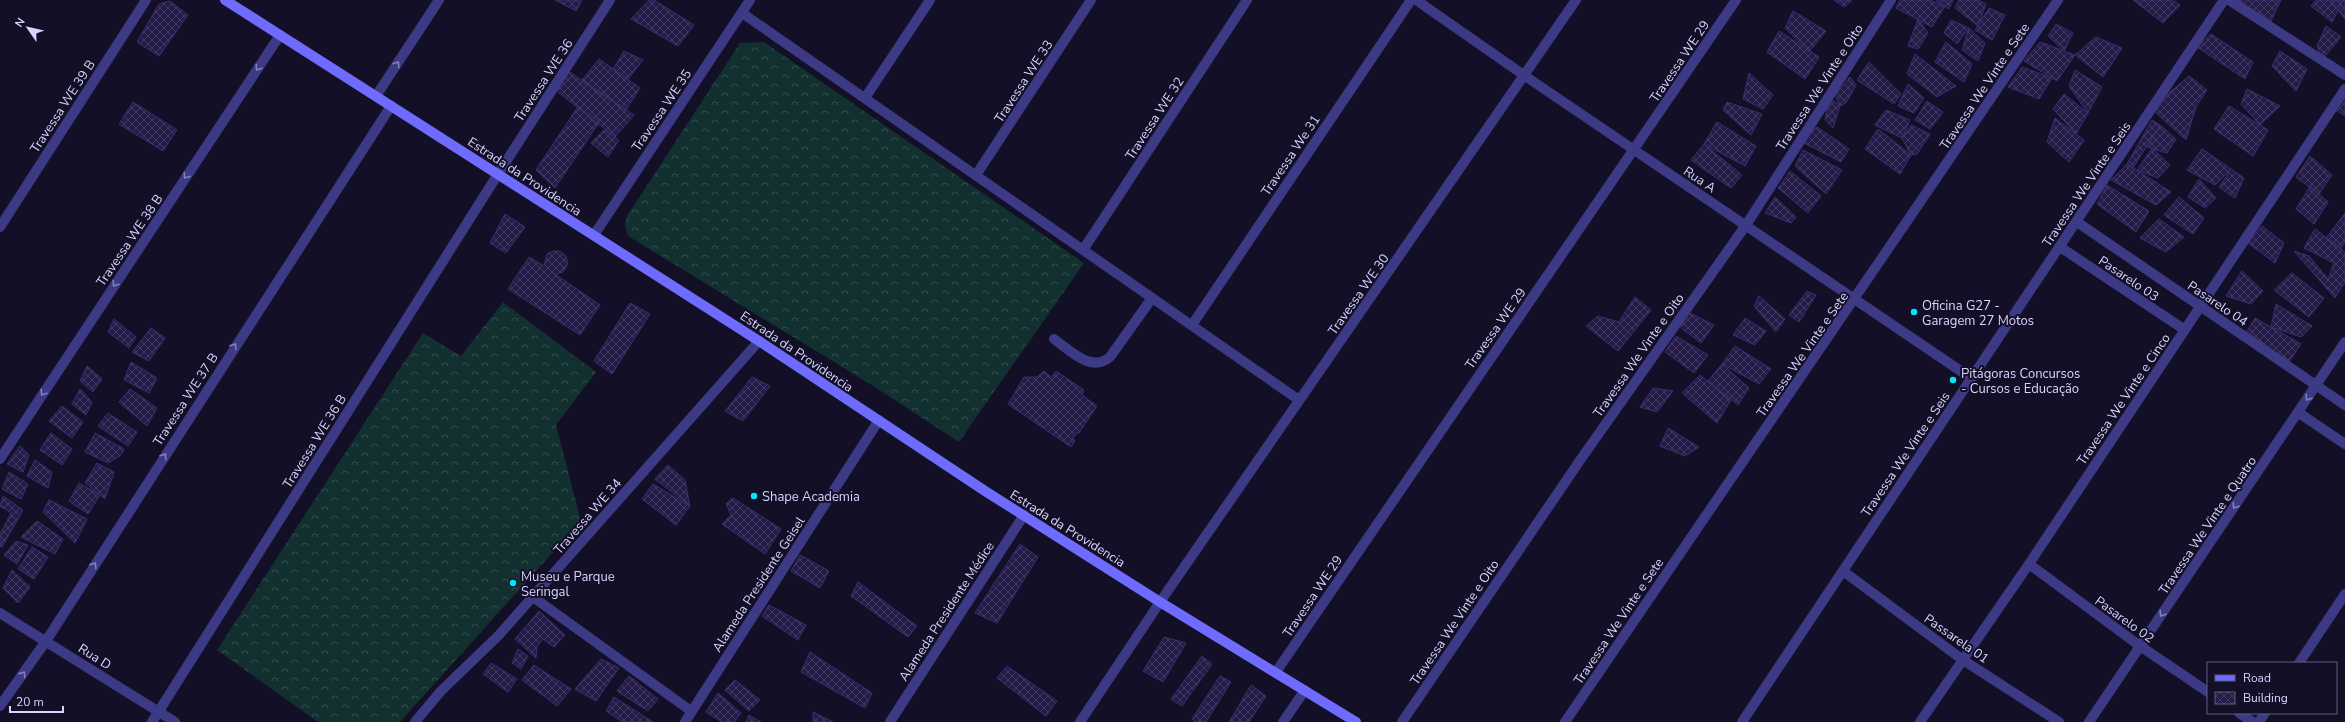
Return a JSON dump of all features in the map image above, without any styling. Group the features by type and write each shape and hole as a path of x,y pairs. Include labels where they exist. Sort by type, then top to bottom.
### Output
{"main road":[{"name":"Estrada da Providencia","path":"225,0 759,341 1024,515 1160,602 1356,722"}],"street":[{"name":"Travessa WE 39 B","path":"0,227 146,0"},
{"path":"376,96 439,0"},
{"name":"Travessa WE 36","path":"498,174 610,0"},
{"name":"Travessa WE 35","path":"594,235 750,0"},
{"path":"865,98 930,0"},
{"name":"Travessa WE 33","path":"976,175 1091,0"},
{"name":"Travessa WE 32","path":"1083,250 1247,0"},
{"name":"Travessa We 31","path":"1192,325 1411,0"},
{"name":"Rua A","path":"1416,0 1525,76 1971,378"},
{"name":"Travessa WE 30","path":"1080,722 1160,602 1525,76 1576,0"},
{"name":"Travessa WE 29","path":"1276,672 1736,0"},
{"name":"Travessa We Vinte e Oito","path":"1402,722 1583,456 1746,225 1891,0"},
{"name":"Travessa We Vinte e Sete","path":"1565,722 1855,300 2058,0"},
{"name":"Travessa We Vinte e Seis","path":"1742,722 2224,0"},
{"path":"2229,0 2345,75"},
{"path":"742,13 1300,400"},
{"name":"Travessa WE 38 B","path":"0,460 280,35"},
{"name":"Travessa We Vinte e Cinco","path":"1920,722 2029,564 2345,89"},
{"name":"Travessa WE 37 B","path":"0,706 46,641 390,106"},
{"name":"Travessa WE 36 B","path":"152,722 498,174"},
{"name":"Pasarelo 04","path":"2077,222 2345,405"},
{"name":"Pasarelo 03","path":"2060,247 2185,330"},
{"path":"1054,339 1087,361 1096,364 1103,363 1110,357 1152,298"},
{"name":"Travessa WE 34","path":"415,722 441,691 499,634 533,597 759,341"},
{"name":"Travessa We Vinte e Quatro","path":"2089,722 2299,413 2345,342"},
{"path":"2299,413 2345,444"},
{"name":"Alameda Presidente Geisel","path":"685,722 879,420"},
{"name":"Alameda Presidente Médice","path":"890,722 1024,515"},
{"name":"Pasarelo 02","path":"2029,564 2140,646 2207,691"},
{"name":"Passarela 01","path":"1843,571 1963,660 2059,722"},
{"path":"2300,662 2345,594"},
{"path":"533,597 691,711"},
{"name":"Rua D","path":"0,613 175,722"},
{"path":"1283,722 1305,690"},
{"path":"2240,714 2252,722"}],"green space":[{"path":"764,42 1084,263 959,442 870,384 628,236 625,225 627,216 740,43"},
{"path":"503,302 596,372 556,425 581,521 400,722 318,722 217,650 423,333 461,356"}],"building":[{"path":"555,0 582,0 576,11"},
{"path":"649,0 654,0 694,25 678,46 631,19"},
{"path":"1834,0 1852,0 1844,7"},
{"path":"1900,0 1930,0 1945,6 1932,27 1896,8"},
{"path":"1936,0 1953,0 1949,9"},
{"path":"1959,0 1978,0 1986,4 1978,26 1955,8"},
{"path":"2133,0 2172,0 2180,5 2163,23"},
{"path":"2238,0 2281,0 2271,21"},
{"path":"2316,0 2337,0 2342,3 2332,22 2311,6"},
{"path":"2331,0 2345,0 2345,19 2338,10"},
{"path":"170,1 188,15 159,56 137,42 159,4"},
{"path":"1989,8 2005,15 1992,40 1975,30"},
{"path":"1793,11 1826,31 1809,52 1785,28"},
{"path":"1918,19 1928,33 1918,49 1908,46"},
{"path":"1951,20 1969,28 1957,44 1944,33"},
{"path":"2056,24 2073,33 2064,51 2048,36"},
{"path":"2326,26 2341,37 2322,60 2317,46"},
{"path":"1969,28 1985,43 1978,61 1962,50"},
{"path":"1779,31 1819,57 1805,79 1767,52"},
{"path":"2211,34 2253,62 2245,79 2197,47"},
{"path":"2096,37 2122,48 2103,77 2075,55"},
{"path":"1946,42 1972,64 1964,82 1935,62"},
{"path":"2040,42 2075,55 2057,81 2024,61"},
{"path":"624,51 643,60 628,79 613,69"},
{"path":"2280,51 2307,69 2296,91 2272,66"},
{"path":"1915,54 1956,86 1937,97 1907,74"},
{"path":"599,59 640,88 626,110 581,81"},
{"path":"1869,62 1901,94 1894,104 1857,80"},
{"path":"2022,67 2052,78 2039,99 2008,87"},
{"path":"2075,70 2102,87 2088,113 2069,86"},
{"path":"568,71 634,115 615,137 554,89"},
{"path":"1749,73 1773,95 1763,109 1743,99"},
{"path":"2189,76 2207,90 2196,107 2186,140 2155,112 2169,93"},
{"path":"1850,77 1856,85 1846,103 1840,106 1835,95"},
{"path":"1908,84 1924,98 1914,113 1898,106"},
{"path":"2247,89 2280,106 2260,125 2241,104"},
{"path":"2064,94 2088,113 2076,134 2053,109"},
{"path":"2345,96 2345,116 2332,108"},
{"path":"1829,97 1840,106 1833,128 1825,120"},
{"path":"1927,101 1943,112 1930,129 1915,120"},
{"path":"133,102 177,130 163,151 119,124"},
{"path":"1727,102 1762,114 1751,135 1723,110"},
{"path":"2229,106 2268,130 2253,156 2214,129"},
{"path":"577,108 600,121 555,188 536,170"},
{"path":"1886,110 1910,120 1902,138 1875,125"},
{"path":"2055,118 2084,140 2069,162 2047,142"},
{"path":"2152,120 2160,125 2133,168 2127,164"},
{"path":"1717,122 1756,146 1745,166 1704,144"},
{"path":"1911,125 1930,134 1917,154 1911,155 1902,138"},
{"path":"2160,125 2176,139 2167,153 2147,147"},
{"path":"1817,127 1849,149 1841,162 1800,141"},
{"path":"1878,129 1911,155 1900,174 1865,149"},
{"path":"604,130 619,140 608,157 591,143"},
{"path":"1704,144 1742,175 1731,188 1691,160"},
{"path":"2152,148 2170,165 2158,178 2137,170"},
{"path":"2202,149 2231,169 2215,185 2187,170"},
{"path":"1803,150 1842,170 1826,194 1795,166"},
{"path":"2310,156 2332,175 2319,194 2296,177"},
{"path":"2127,164 2171,192 2156,205 2111,180"},
{"path":"2231,169 2244,178 2235,198 2219,187"},
{"path":"1790,171 1821,196 1808,213 1778,188"},
{"path":"2199,179 2216,198 2205,208 2188,197"},
{"path":"2107,185 2149,211 2136,232 2097,204"},
{"path":"2310,186 2328,202 2314,224 2296,209"},
{"path":"1775,197 1796,217 1791,223 1765,213"},
{"path":"2179,197 2204,218 2193,234 2164,215"},
{"path":"2345,213 2345,241 2341,249 2326,238"},
{"path":"505,214 525,227 506,253 490,243"},
{"path":"2159,219 2184,237 2166,252 2140,238"},
{"path":"2262,226 2284,243 2275,263 2248,243"},
{"path":"2315,229 2345,252 2345,282 2335,298 2294,251 2309,256 2328,279 2334,263 2304,248"},
{"path":"553,251 560,251 566,256 568,264 563,272 555,274 600,305 580,335 508,289 529,257 544,266 547,254"},
{"path":"2242,271 2263,291 2251,304 2226,296"},
{"path":"2292,273 2324,298 2309,317 2274,290"},
{"path":"1807,291 1816,295 1799,322 1789,315"},
{"path":"1759,296 1785,319 1776,332 1754,306"},
{"path":"1635,297 1651,310 1618,351 1586,326 1598,316 1619,322"},
{"path":"630,303 650,314 612,374 594,361"},
{"path":"2276,304 2312,326 2301,337 2271,327"},
{"path":"1686,311 1714,325 1701,343 1681,328"},
{"path":"1745,318 1766,331 1755,345 1733,335"},
{"path":"2255,318 2301,344 2287,365 2244,336"},
{"path":"114,319 136,337 129,348 108,332"},
{"path":"151,328 165,338 149,361 132,352"},
{"path":"1676,336 1708,355 1694,373 1665,352"},
{"path":"1735,346 1771,369 1759,384 1722,364"},
{"path":"131,362 157,378 149,393 124,380"},
{"path":"1722,364 1749,388 1738,405 1708,381"},
{"path":"87,366 102,379 93,392 80,381"},
{"path":"1044,371 1051,377 1056,371 1084,390 1082,395 1097,406 1079,433 1077,432 1073,439 1075,441 1071,447 1008,404 1024,377 1037,377"},
{"path":"1700,375 1731,400 1717,423 1682,393"},
{"path":"752,377 770,386 743,421 725,411"},
{"path":"1653,388 1673,391 1657,412 1640,407"},
{"path":"80,389 92,402 86,415 72,404"},
{"path":"130,389 157,408 147,426 119,402"},
{"path":"62,406 83,422 72,438 49,421"},
{"path":"108,413 137,432 128,446 98,426"},
{"path":"1668,428 1699,447 1685,456 1660,446"},
{"path":"51,433 72,449 62,465 40,450"},
{"path":"95,433 124,449 121,455 108,463 85,452"},
{"path":"20,446 29,455 23,472 7,464"},
{"path":"35,460 52,472 48,488 27,476"},
{"path":"97,463 114,472 105,499 85,483"},
{"path":"668,465 685,480 690,506 655,479"},
{"path":"9,472 28,484 21,499 2,489"},
{"path":"79,483 100,495 88,514 69,501"},
{"path":"653,484 690,506 676,525 642,499"},
{"path":"3,496 23,510 2,547 0,546 0,534 11,513 0,506"},
{"path":"733,498 781,529 765,554 722,524 731,515 726,504"},
{"path":"49,500 87,519 75,543 43,512"},
{"path":"37,521 63,539 55,554 21,537"},
{"path":"16,541 28,545 17,564 4,555"},
{"path":"1020,544 1038,557 997,623 975,613"},
{"path":"32,547 48,557 34,579 18,569"},
{"path":"800,555 829,571 820,588 791,571"},
{"path":"12,570 30,587 18,603 3,588"},
{"path":"858,582 917,626 908,637 851,596"},
{"path":"769,605 806,625 798,640 762,616"},
{"path":"539,611 565,635 554,647 543,639 537,647 536,658 515,639"},
{"path":"1164,637 1186,643 1163,682 1143,671"},
{"path":"518,649 528,656 521,669 512,663"},
{"path":"810,652 872,693 865,708 801,672"},
{"path":"1202,656 1212,664 1182,706 1171,699"},
{"path":"601,659 619,668 596,701 575,689"},
{"path":"491,663 517,679 508,692 483,674"},
{"path":"534,665 571,689 557,706 522,680"},
{"path":"1007,666 1057,701 1046,716 997,678"},
{"path":"629,676 658,699 648,711 617,691"},
{"path":"1220,676 1231,682 1206,722 1196,722 1192,719"},
{"path":"735,680 760,700 749,711 725,690"},
{"path":"1251,685 1266,696 1249,722 1229,722"},
{"path":"718,693 741,713 734,722 722,722 706,712"},
{"path":"614,697 653,722 622,722 606,711"},
{"path":"813,712 833,722 813,722"},
{"path":"749,715 761,722 746,722"}],"place":[{"name":"Oficina G27 - Garagem 27 Motos","path":"1914,312"},
{"name":"Pitágoras Concursos - Cursos e Educação","path":"1953,380"},
{"name":"Shape Academia","path":"754,496"},
{"name":"Museu e Parque Seringal","path":"513,583"}]}
